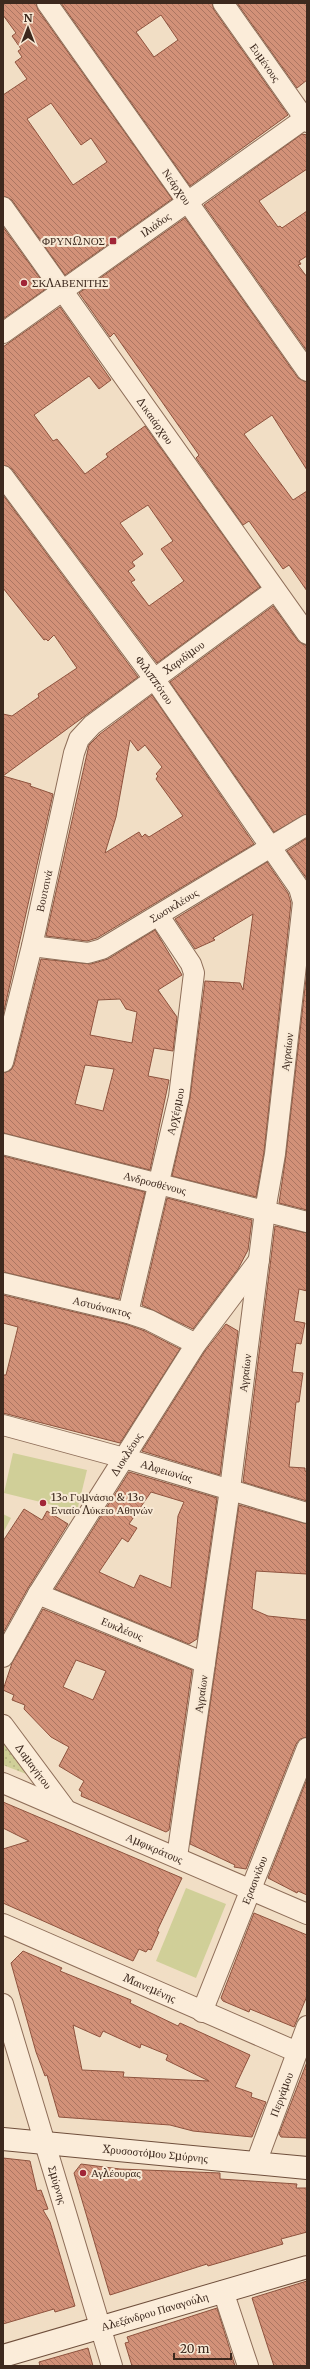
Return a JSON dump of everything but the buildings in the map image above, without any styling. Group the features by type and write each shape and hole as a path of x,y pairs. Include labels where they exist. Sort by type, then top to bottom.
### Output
{"street":[{"name":"Νεάρχου","path":"47,3 307,371"},
{"name":"Ευμένους","path":"223,3 306,119"},
{"name":"Ιλιάδος","path":"3,333 306,119"},
{"name":"Δικαιάρχου","path":"3,207 307,634"},
{"name":"Φιλιππότου","path":"3,476 155,680 299,888"},
{"name":"Χαριδίμου","path":"92,725 276,590"},
{"name":"Βουτσινά","path":"3,1062 32,946 74,753 79,738 92,725"},
{"name":"Σωσικλέους","path":"32,946 88,953 102,949 159,916 307,825"},
{"name":"Αγραίων","path":"177,1857 230,1488 265,1211 275,1154 304,942 303,902 299,888"},
{"name":"Αρχέρμου","path":"128,1313 179,1097 194,973 191,964 159,916"},
{"name":"Ανδροσθένους","path":"3,1144 307,1222"},
{"name":"Διοκλέους","path":"3,1657 38,1594 196,1344 260,1259"},
{"name":"Αστυάνακτος","path":"3,1283 128,1313 149,1320 196,1344"},
{"name":"Αλφειωνίας","path":"3,1425 230,1488 307,1513"},
{"name":"Ευκλέους","path":"38,1594 205,1663"},
{"name":"Δαμαγήτου","path":"3,1725 64,1807"},
{"name":"Ερασινίδου","path":"202,2012 307,1748"},
{"name":"Αμφικράτους","path":"3,1783 64,1807 307,1914"},
{"name":"Μαινεμένης","path":"3,1924 202,2012 297,2052"},
{"name":"Σμύρνης","path":"3,2004 112,2366"},
{"name":"Περγάμου","path":"256,2163 307,2026"},
{"name":"Χρυσοστόμου Σμύρνης","path":"3,2139 307,2168"},
{"name":"Αλεξάνδρου Παναγούλη","path":"3,2356 307,2267"},
{"path":"223,2291 248,2366"}],"shaded area":[{"path":"13,1453 87,1470 77,1511 4,1493"},
{"path":"3,1514 11,1518 3,1533"},
{"path":"3,1734 34,1777 3,1765"},
{"path":"186,1888 226,1904 196,1978 156,1961"}],"place":[{"name":"ΦΡΥΝΩΝΟΣ","path":"113,241"},
{"name":"ΣΚΛΑΒΕΝΙΤΗΣ","path":"24,283"},
{"name":"13ο Γυμνάσιο & 13ο Ενιαίο Λύκειο Αθηνών","path":"43,1503"},
{"name":"Αγλέουρας","path":"83,2173"}]}
